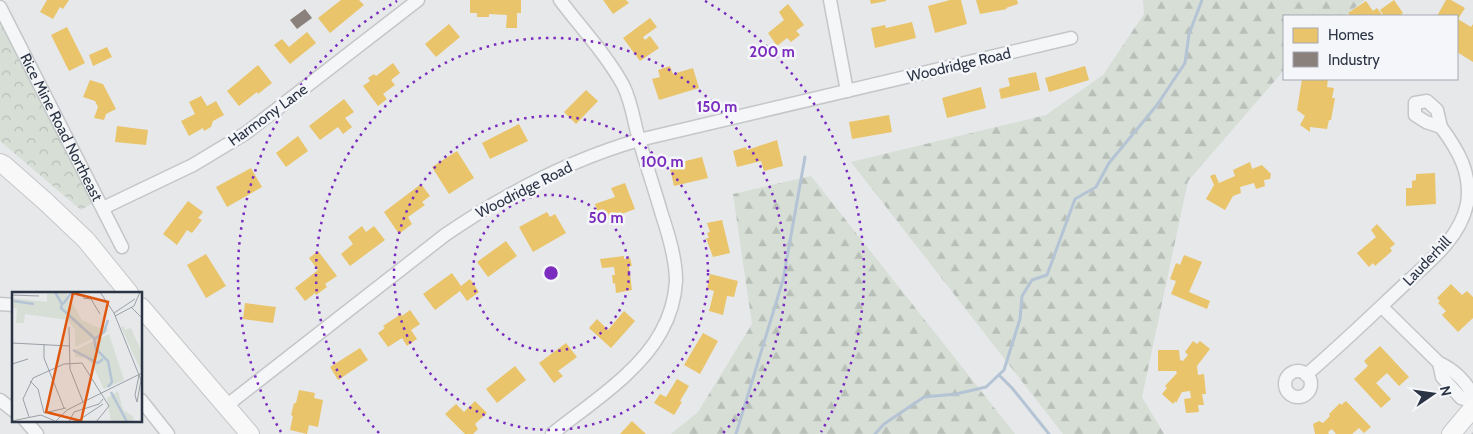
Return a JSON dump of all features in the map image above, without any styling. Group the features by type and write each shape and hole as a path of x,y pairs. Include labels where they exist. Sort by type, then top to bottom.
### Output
{"main road":[{"path":"1,163 86,240 128,292"},
{"path":"142,308 250,434"},
{"path":"1450,434 1473,408"}],"street":[{"name":"Harmony Lane","path":"104,208 193,165 246,133 418,0"},
{"path":"552,434 621,380 640,362 656,341 668,318 676,281 671,244 639,140 628,94 609,62 560,0"},
{"path":"830,0 847,91"},
{"name":"Rice Mine Road Northeast","path":"0,6 104,208 122,247"},
{"name":"Woodridge Road","path":"226,406 445,235 476,213 508,194 558,170 610,149 639,140 1071,38"},
{"name":"Lauderhill","path":"1306,375 1434,258 1457,229 1466,206 1468,193 1466,168 1455,146 1441,127"},
{"path":"1382,307 1439,363 1452,369 1473,396"},
{"path":"1439,363 1442,377 1461,398 1473,402"},
{"path":"0,400 12,409"},
{"path":"142,401 168,434"},
{"path":"27,422 38,434"}],"green space":[{"path":"1143,0 1365,0 1345,15 1283,15 1283,71 1188,181 1142,397 1164,434 1063,434 851,162 1046,115 1103,75 1144,14"},
{"path":"0,20 93,203 81,210 0,141"},
{"path":"811,176 1015,434 671,434 698,412 752,324 733,194"}],"building: Homes":[{"path":"47,0 69,0 63,9 60,7 53,19 40,12"},
{"path":"341,0 359,0 364,5 330,33 318,18"},
{"path":"470,0 521,0 521,13 517,13 517,28 506,28 507,15 489,14 489,17 477,17 477,13 470,13"},
{"path":"603,0 626,0 629,3 613,14"},
{"path":"870,0 886,0 886,1 871,4"},
{"path":"950,0 961,0 967,24 935,33 928,6"},
{"path":"976,0 1017,0 1018,4 1007,9 980,14"},
{"path":"1394,0 1403,13 1400,15 1383,15 1380,10"},
{"path":"1446,0 1451,0 1465,8 1458,19 1458,15 1438,15"},
{"path":"1366,1 1373,11 1377,8 1382,15 1349,15 1348,13"},
{"path":"788,4 804,25 796,31 800,35 791,42 787,38 777,46 768,33 784,20 779,12"},
{"path":"650,18 657,27 643,37 645,40 650,36 659,48 640,61 623,38"},
{"path":"1458,19 1471,27 1473,24 1473,62 1458,53"},
{"path":"912,22 916,38 875,48 871,28 885,25 886,28"},
{"path":"449,24 460,37 436,57 425,44"},
{"path":"67,27 85,63 69,71 51,35"},
{"path":"307,32 316,43 290,64 274,45 282,39 289,47"},
{"path":"107,47 112,57 93,66 89,55"},
{"path":"393,63 400,73 391,80 395,85 383,94 387,99 378,106 363,86 370,81 368,78 374,74 376,76"},
{"path":"258,65 272,83 239,106 227,91"},
{"path":"670,66 673,74 693,68 699,88 659,100 652,79 660,77 658,70"},
{"path":"1085,66 1089,80 1049,92 1045,78"},
{"path":"1036,72 1040,90 1001,99 999,89 1010,86 1008,78"},
{"path":"90,80 103,84 116,109 106,114 104,120 94,118 98,107 95,101 83,97"},
{"path":"1302,80 1328,80 1327,87 1334,88 1332,98 1335,98 1331,120 1329,120 1327,129 1310,127 1310,132 1300,125 1305,116 1297,110"},
{"path":"981,87 986,108 947,118 942,98"},
{"path":"586,90 598,101 576,124 564,112"},
{"path":"201,96 207,106 216,101 224,115 213,121 211,127 204,131 203,128 189,136 181,121 195,114 189,102"},
{"path":"344,99 354,112 345,118 352,127 343,134 338,127 320,140 309,126"},
{"path":"889,115 892,132 852,139 849,122"},
{"path":"519,124 528,141 490,159 482,143"},
{"path":"117,126 148,130 146,145 115,142"},
{"path":"298,136 308,151 286,167 276,153"},
{"path":"777,140 783,166 764,171 761,161 737,167 733,151 746,147 747,150"},
{"path":"457,151 474,178 449,194 432,167"},
{"path":"702,157 708,178 674,186 669,165"},
{"path":"1250,162 1252,169 1262,165 1271,174 1270,179 1264,180 1265,186 1256,189 1254,183 1240,187 1241,193 1233,196 1225,210 1206,199 1214,185 1210,176 1215,174 1219,183 1235,176 1233,170"},
{"path":"251,168 262,187 227,207 216,187"},
{"path":"1435,173 1436,204 1406,206 1406,188 1412,188 1412,181 1416,180 1416,174"},
{"path":"625,183 635,209 601,222 595,204 615,197 611,188"},
{"path":"421,184 430,196 422,202 425,205 408,217 412,224 399,234 384,212"},
{"path":"188,201 203,212 198,218 202,220 192,233 187,230 177,245 163,234"},
{"path":"547,212 550,217 555,214 566,233 533,252 519,227"},
{"path":"722,220 730,253 713,257 706,238 709,238 707,233 710,232 707,223"},
{"path":"1377,224 1395,244 1390,248 1392,251 1375,266 1373,263 1369,267 1357,253 1376,237 1371,230"},
{"path":"362,226 366,232 374,226 385,240 350,266 341,254 353,244 348,237"},
{"path":"506,241 517,256 488,277 477,262"},
{"path":"318,251 337,276 325,284 327,287 305,301 295,288 318,270 309,258"},
{"path":"206,254 226,286 206,298 187,265"},
{"path":"1184,255 1202,262 1189,292 1210,301 1207,309 1171,294 1176,281 1170,279 1176,263 1180,265"},
{"path":"624,256 624,259 630,258 632,266 629,266 632,290 616,293 612,275 615,275 614,267 602,268 600,259"},
{"path":"452,273 461,286 470,279 479,292 467,301 460,291 435,310 423,294"},
{"path":"710,274 738,281 734,297 727,296 723,315 709,311 714,291 707,289"},
{"path":"1451,284 1462,295 1467,291 1473,297 1473,318 1458,332 1442,315 1446,311 1438,303 1440,301 1437,298"},
{"path":"245,303 276,307 273,323 243,319"},
{"path":"410,310 420,324 411,330 417,339 407,346 402,338 388,347 378,333 385,328 383,326"},
{"path":"624,311 635,321 611,348 589,328 597,319 608,330"},
{"path":"703,333 718,341 700,374 684,365"},
{"path":"1193,341 1197,344 1200,341 1210,349 1197,366 1198,375 1204,374 1206,394 1202,394 1204,405 1198,405 1199,412 1186,413 1184,399 1191,398 1190,391 1182,392 1176,403 1175,401 1173,404 1162,394 1167,388 1165,386 1177,373 1176,371 1158,371 1158,350 1179,350 1180,360 1183,361 1188,355 1185,352"},
{"path":"566,343 577,357 558,371 563,376 554,383 539,363"},
{"path":"1380,346 1409,377 1399,386 1387,373 1376,383 1391,399 1381,408 1354,379 1368,366 1364,361"},
{"path":"360,348 368,360 338,380 330,367"},
{"path":"515,366 526,380 497,403 486,389"},
{"path":"677,379 689,386 674,415 654,403 660,394 666,397"},
{"path":"299,390 315,393 314,398 323,400 318,427 309,425 307,434 290,430 293,416 291,415"},
{"path":"475,401 487,413 475,424 478,429 473,434 465,434 445,414 456,404 464,412"},
{"path":"1346,401 1371,427 1364,433 1359,428 1352,434 1336,434 1332,429 1328,432 1329,434 1315,434 1313,424 1319,421 1323,423 1340,403 1341,405"},
{"path":"632,421 646,434 620,434"}],"building: Industry":[{"path":"305,9 312,18 297,29 290,20"}],"waterway":[{"path":"875,434 884,424 924,397 956,394 986,387 1004,370 1020,319 1022,296 1032,280 1047,275 1075,199 1096,187 1109,163 1157,105 1185,63 1189,34 1202,0"},
{"path":"736,434 783,280 805,157"},
{"path":"999,375 1012,388 1049,434"}]}
